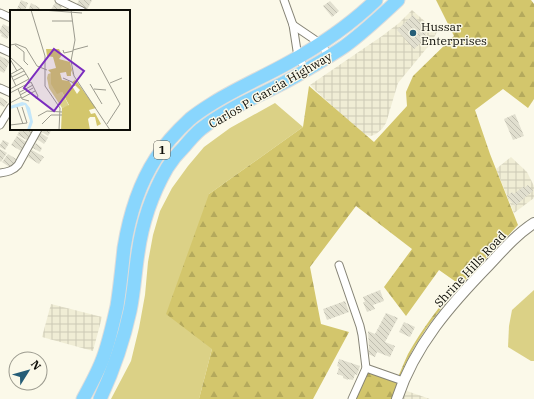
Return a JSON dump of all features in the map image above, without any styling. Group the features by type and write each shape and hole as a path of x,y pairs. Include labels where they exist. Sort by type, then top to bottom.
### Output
{"highway":[{"name":"Carlos P. Garcia Highway","path":"82,399 103,358 112,329 130,218 146,176 166,144 191,118 205,108 321,44 336,34 376,0"},
{"name":"Carlos P. Garcia Highway","path":"100,399 115,365 125,334 144,224 159,184 177,154 200,130 214,120 306,70 344,46 365,30 398,0"}],"street":[{"path":"59,0 80,10"},
{"path":"284,0 293,25 298,57 306,70"},
{"path":"0,13 10,18"},
{"path":"293,25 321,44 329,56"},
{"path":"0,48 10,53"},
{"path":"0,88 10,93"},
{"path":"0,125 10,109"},
{"path":"0,173 8,172 18,166 37,130"},
{"name":"Shrine Hills Road","path":"397,399 403,381 418,351 451,306 505,248 534,224"},
{"path":"339,265 360,326 366,368 352,399"},
{"path":"366,368 403,381"}],"shaded area":[{"path":"412,10 437,32 431,43 398,83 386,123 382,129 371,136 362,134 310,85 382,36 399,23"},
{"path":"275,103 303,127 209,194 212,349 199,399 111,399 131,361 145,295 148,262 153,235 160,211 172,188 204,147 230,128"},
{"path":"511,157 527,172 534,186 534,198 514,213 496,169"},
{"path":"534,290 534,361 531,361 508,347 509,326 512,310"},
{"path":"51,304 102,317 93,351 42,337"},
{"path":"404,390 430,399 402,399"}],"green space":[{"path":"436,0 531,0 534,4 534,99 528,108 503,89 475,110 490,154 518,225 458,288 431,322 406,364 399,379 393,399 352,399 366,368 397,379 408,354 419,335 459,284 439,270 406,316 384,287 412,249 356,206 310,267 321,324 349,332 313,399 199,399 212,349 166,314 209,194 303,127 309,86 374,142 407,106 406,92 413,76 454,36"}],"building":[{"path":"21,0 28,3 25,10 17,9"},
{"path":"79,0 92,0 87,10 77,4"},
{"path":"330,1 339,11 332,17 323,6"},
{"path":"31,3 40,8 39,10 28,10"},
{"path":"55,3 62,6 60,10 51,10"},
{"name":"Hussar Enterprises","path":"413,15 428,32 425,34 427,37 414,49 397,30"},
{"path":"3,24 10,28 10,33 7,39 1,36 2,34 0,33"},
{"path":"0,56 10,61 4,73 0,71"},
{"path":"0,97 8,102 4,107 0,105"},
{"path":"515,114 524,136 513,140 504,119"},
{"path":"20,130 32,130 27,140 17,135"},
{"path":"43,130 51,130 48,136 42,132"},
{"path":"41,133 48,138 44,144 37,139"},
{"path":"17,136 28,143 23,152 11,145"},
{"path":"3,140 9,143 5,150 0,147"},
{"path":"36,143 42,148 40,152 33,148"},
{"path":"0,149 7,153 1,162 0,161"},
{"path":"32,150 44,157 39,164 28,157"},
{"path":"8,154 16,159 11,168 2,162"},
{"path":"528,185 533,191 515,206 507,196 512,192 514,194 524,186 524,188"},
{"path":"380,290 384,301 373,305 375,309 367,312 363,302 365,302 363,297"},
{"path":"345,301 349,312 327,320 323,309"},
{"path":"386,313 398,318 385,342 395,346 390,357 377,352 375,357 368,354 368,331 375,334"},
{"path":"404,322 415,327 410,337 399,332"},
{"path":"339,359 360,366 357,375 355,374 353,380 348,380 337,374"}],"place":[{"name":"Hussar Enterprises","path":"413,33"}]}
